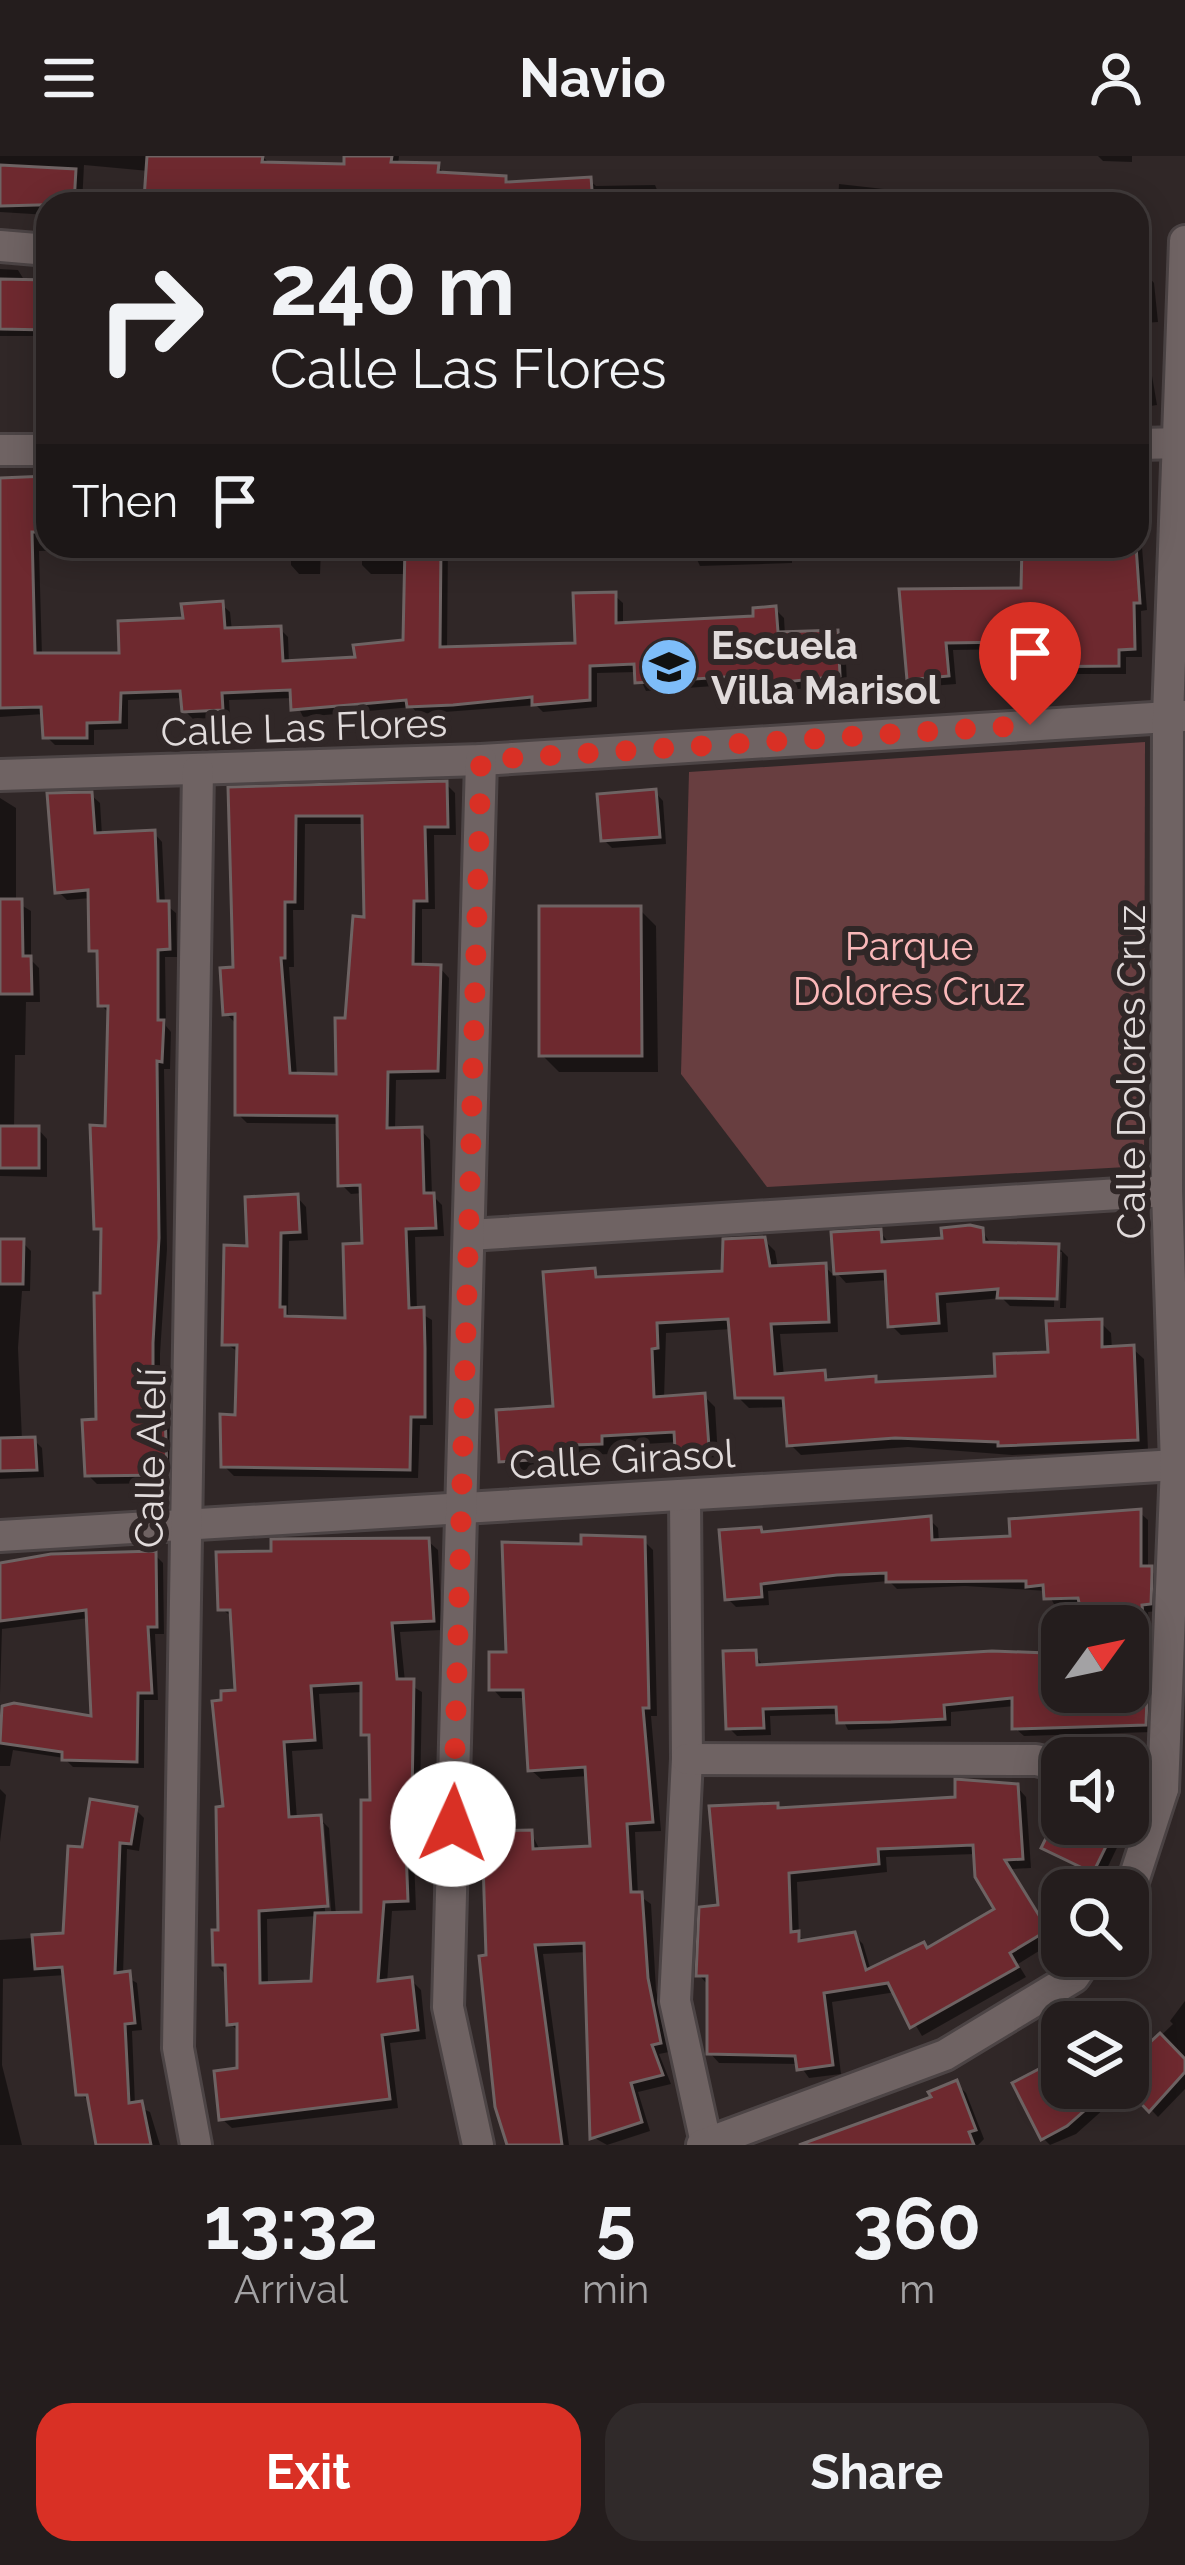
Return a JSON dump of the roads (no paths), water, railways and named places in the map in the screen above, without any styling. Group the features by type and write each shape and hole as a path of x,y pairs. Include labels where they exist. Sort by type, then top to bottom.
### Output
{"street":[{"name":"Calle Dolores Cruz","path":"1137,1869 1163,1789 1176,1465 1167,1191 1178,1000 1176,716 1185,242"},
{"path":"0,246 36,249"},
{"path":"1149,444 1180,443"},
{"path":"0,450 36,450"},
{"name":"Calle Las Flores","path":"0,775 481,760 1176,716"},
{"path":"478,2145 448,2007 481,760"},
{"name":"Calle Alelí","path":"196,2145 178,2048 198,770"},
{"path":"469,1235 1167,1191"},
{"name":"Calle Girasol","path":"0,1536 1176,1465"},
{"path":"685,1497 687,1760 675,2002 704,2144 945,2055 1074,1977"},
{"path":"687,1760 1041,1761"},
{"path":"1149,1786 1163,1789"}],"place":[{"name":"Escuela Villa Marisol","path":"669,667"}],"park label":[{"name":"Parque Dolores Cruz","path":"909,968"}]}
